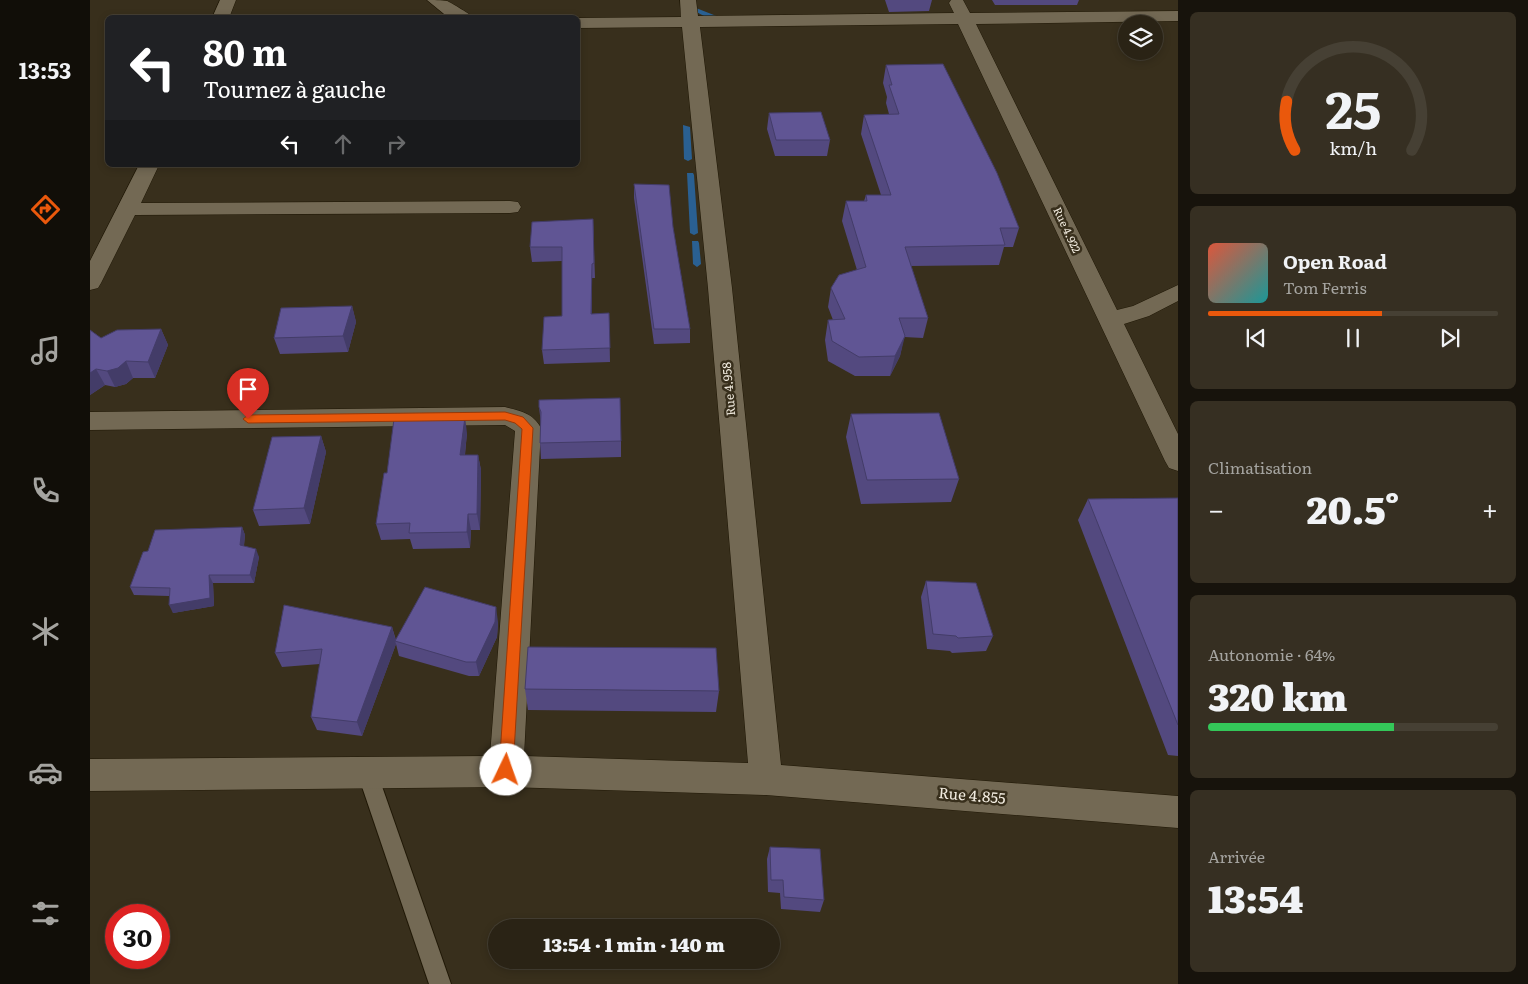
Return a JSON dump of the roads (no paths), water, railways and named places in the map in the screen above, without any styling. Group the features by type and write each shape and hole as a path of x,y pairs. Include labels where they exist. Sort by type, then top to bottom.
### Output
{"street":[{"path":"221,15 228,0"},
{"path":"435,0 460,15"},
{"path":"580,23 689,11 960,9 1178,16"},
{"name":"Rue 4.922","path":"960,9 1178,461"},
{"name":"Rue 4.958","path":"689,11 721,298 766,780"},
{"path":"90,283 148,167"},
{"path":"127,210 510,207"},
{"path":"1110,320 1140,311 1178,292"},
{"path":"90,421 505,416 519,420 528,428 506,770"},
{"name":"Rue 4.855","path":"90,776 506,770 766,780 1178,812"}],"lane":[{"path":"367,772 440,984"}],"waterway":[{"path":"696,10 718,19 723,19"},
{"path":"686,127 688,159"},
{"path":"690,175 694,233"},
{"path":"695,243 697,264"}]}
